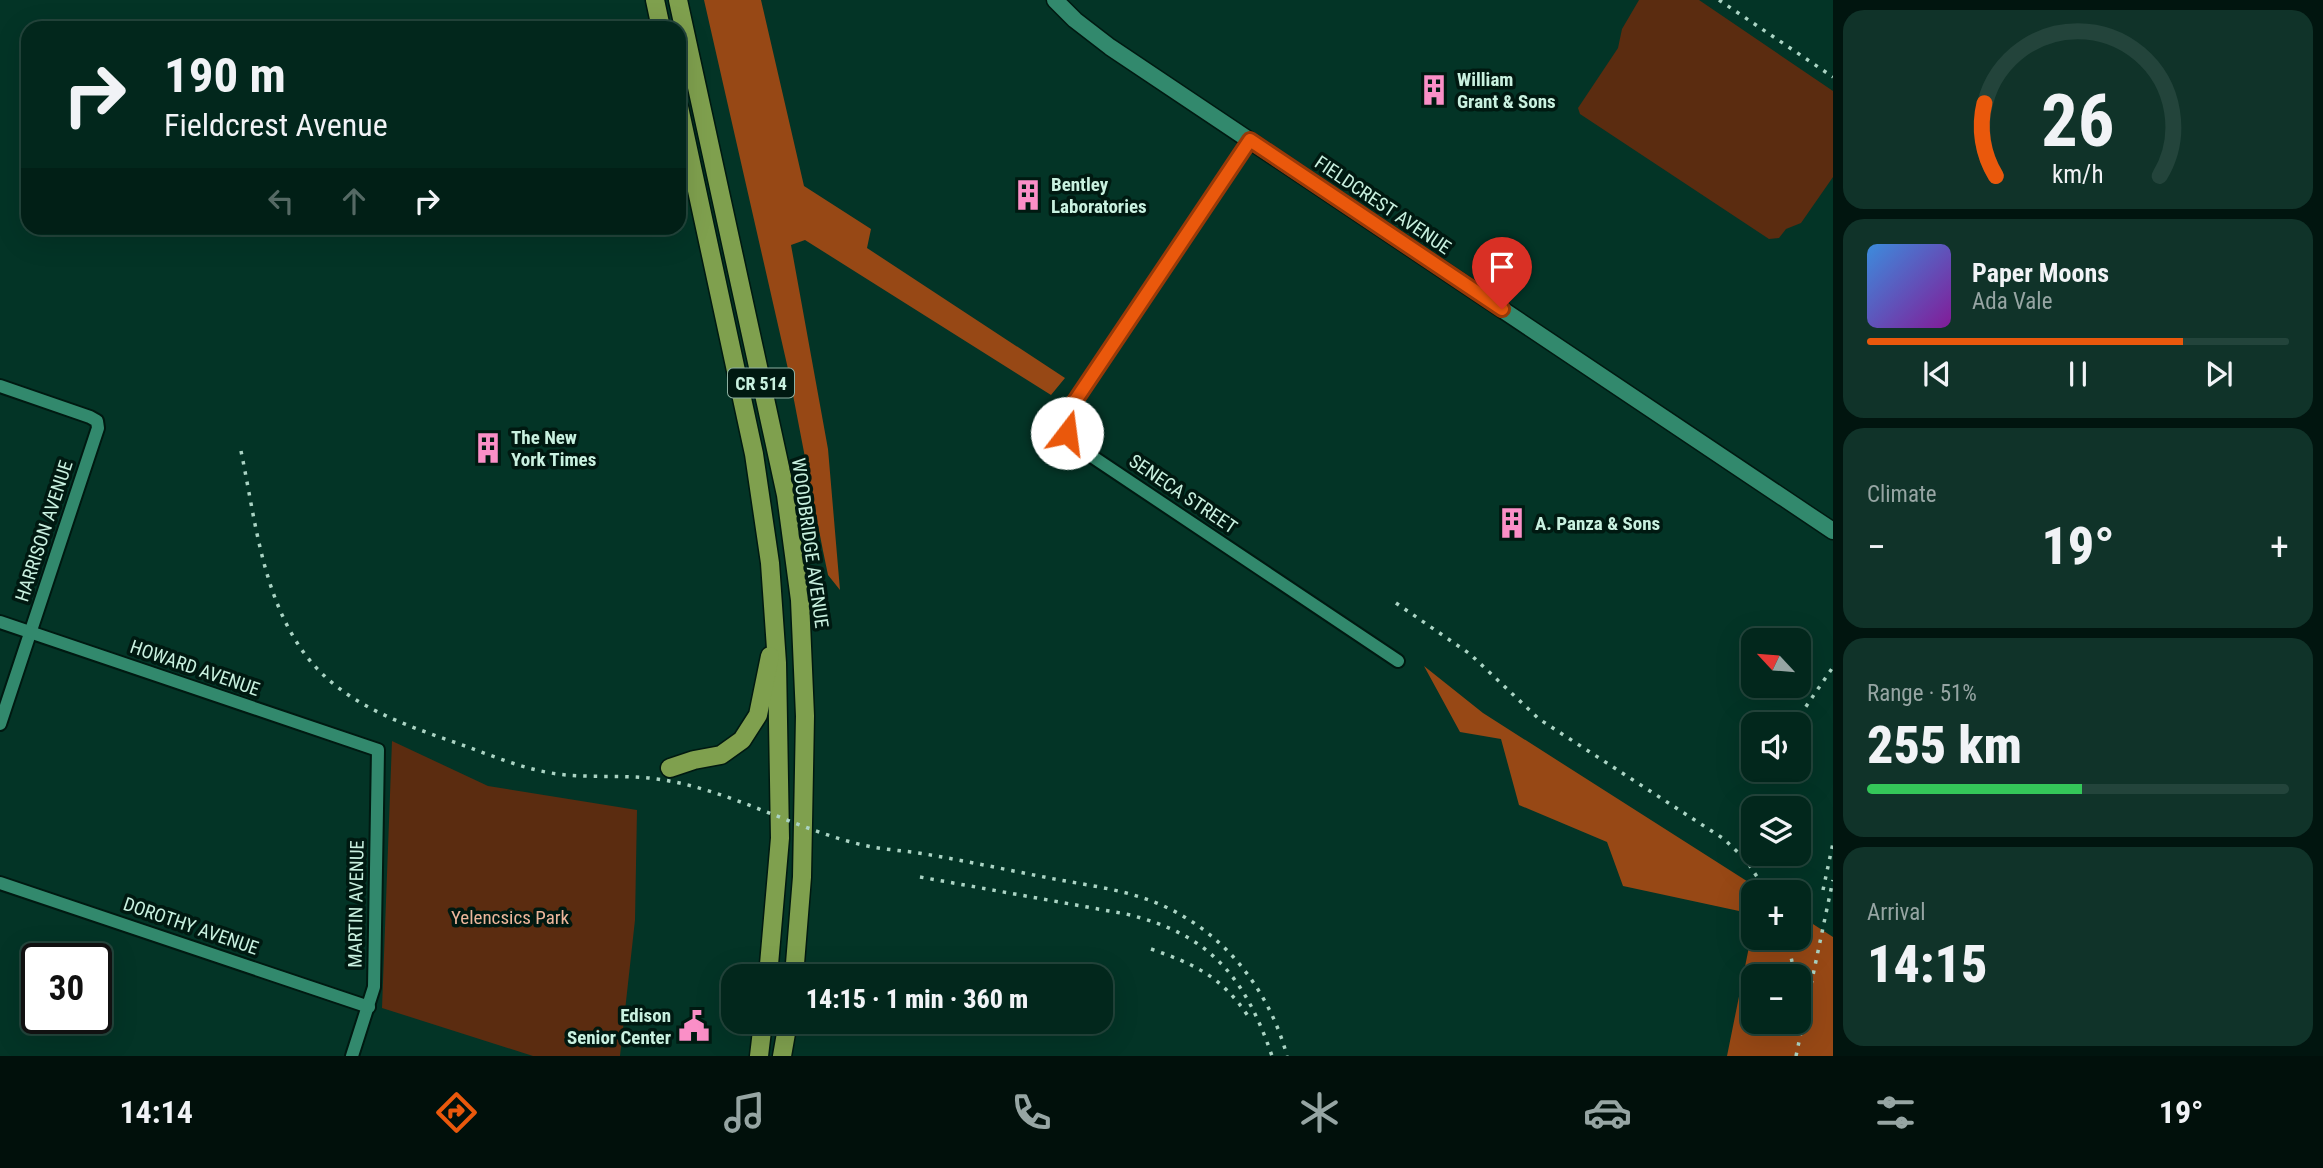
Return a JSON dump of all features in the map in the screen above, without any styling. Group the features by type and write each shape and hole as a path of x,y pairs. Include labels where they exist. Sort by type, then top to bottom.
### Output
{"main road":[{"path":"655,0 660,21"},
{"name":"WOODBRIDGE AVENUE","path":"678,0 683,21"},
{"name":"WOODBRIDGE AVENUE","path":"686,37 786,495 800,600 805,716 802,877 795,964"},
{"name":"CR 514","path":"686,139 754,454 771,563 776,640 780,838 769,964"},
{"path":"670,768 721,755 742,740 758,715 767,668 776,640"},
{"path":"759,1056 762,1034"},
{"path":"782,1056 786,1034"}],"street":[{"name":"FIELDCREST AVENUE","path":"1055,0 1091,33 1833,531"},
{"name":"SENECA STREET","path":"1250,140 1069,410 1065,418 1067,433 1075,444 1398,661"},
{"name":"HARRISON AVENUE","path":"0,386 90,416 97,421 98,428 0,724"},
{"name":"HOWARD AVENUE","path":"0,622 378,750"},
{"name":"MARTIN AVENUE","path":"352,1056 374,987 378,750"},
{"name":"DOROTHY AVENUE","path":"0,883 369,1007"}],"green space":[{"path":"1639,0 1699,0 1833,91 1833,177 1801,223 1786,229 1779,238 1769,239 1580,114 1578,108 1618,48 1622,29"},
{"name":"Yelencsics Park","path":"392,741 488,786 637,810 635,920 620,1056 533,1056 382,1008"}],"shaded area":[{"path":"704,0 761,0 804,186 871,229 867,248 1065,378 1051,395 805,240 791,245 828,449 840,590 828,575 788,369"},
{"path":"1424,666 1483,713 1745,880 1741,880 1741,911 1623,886 1607,842 1519,805 1501,739 1460,732"},
{"path":"1811,923 1833,937 1833,1056 1727,1056 1741,987 1741,1034 1811,1034 1811,964 1746,964 1748,950 1811,950"}],"railway":[{"path":"1719,0 1833,77"},
{"path":"241,451 257,534 282,616 312,663 328,679 365,705 405,724 530,768 564,775 644,778 684,784 872,847 1104,888 1146,899 1182,916 1223,946 1240,965 1268,1008 1287,1056"},
{"path":"1396,603 1470,654 1539,719 1724,839 1746,860 1759,880"},
{"path":"1802,712 1833,667"},
{"path":"1823,890 1833,843"},
{"path":"920,877 1126,914 1180,934 1202,947 1236,982 1250,1003 1272,1056"},
{"path":"1796,1056 1833,880"},
{"path":"1151,949 1206,973 1238,1002 1248,1016"},
{"path":"1790,950 1792,964"}],"place":[{"name":"William Grant & Sons","path":"1434,90"},
{"name":"Bentley Laboratories","path":"1028,195"},
{"name":"The New York Times","path":"488,448"},
{"name":"A. Panza & Sons","path":"1512,523"},
{"name":"Edison Senior Center","path":"694,1026"}],"route":[{"path":"1067,433 1065,418 1069,410 1250,140 1502,309"}]}
